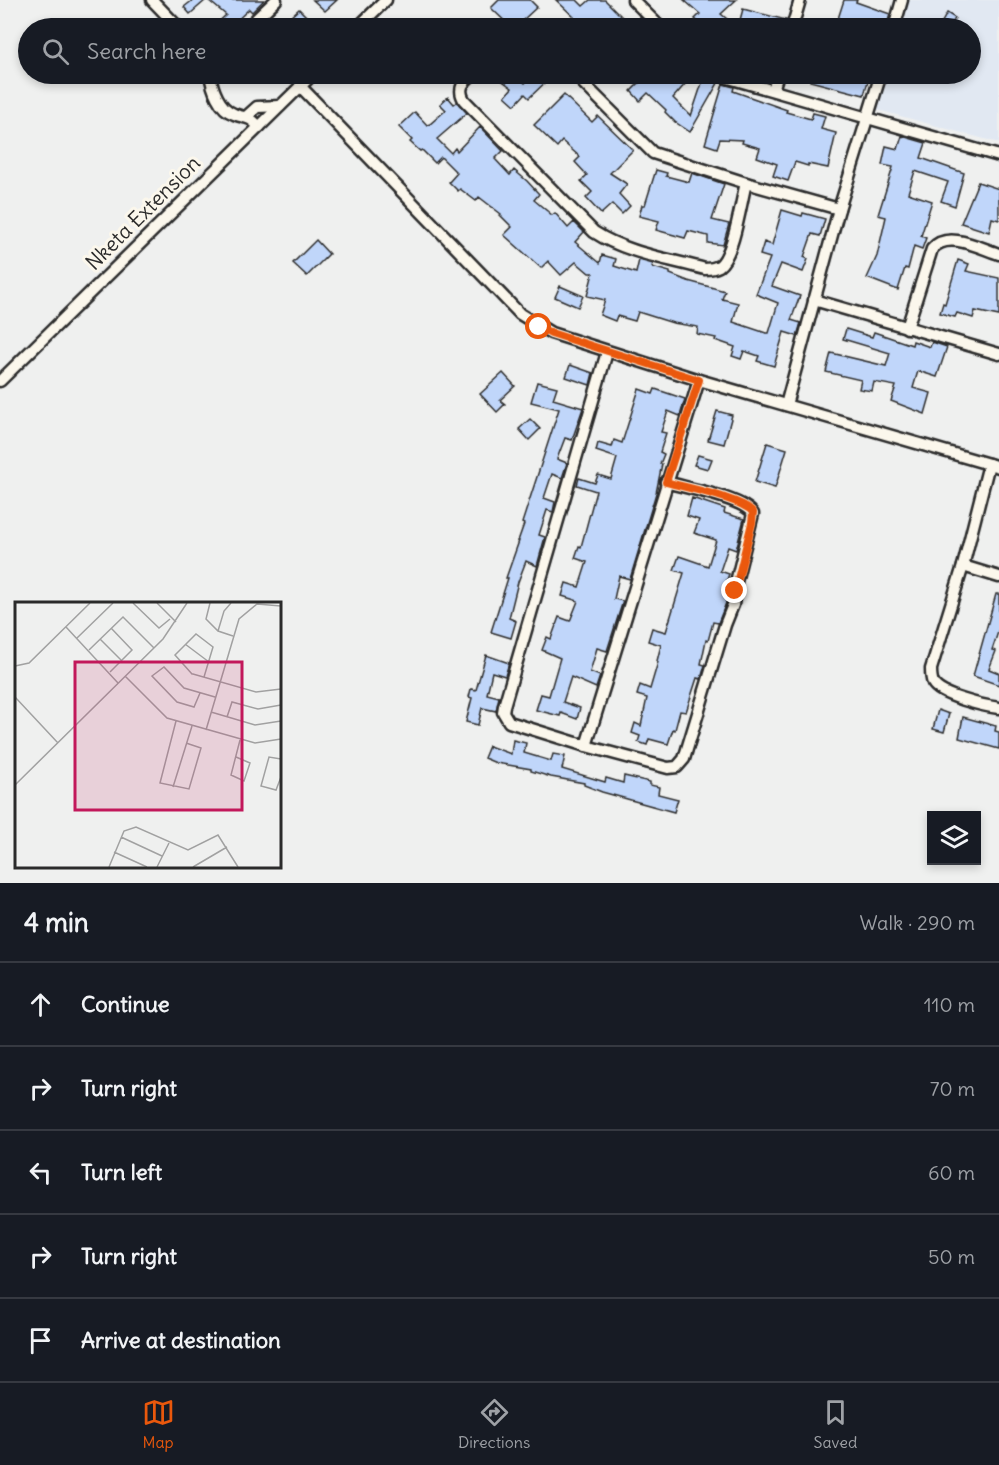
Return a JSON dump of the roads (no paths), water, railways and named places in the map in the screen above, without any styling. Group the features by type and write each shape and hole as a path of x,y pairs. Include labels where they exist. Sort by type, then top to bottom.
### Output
{"street":[{"path":"152,0 169,18"},
{"path":"257,18 276,0"},
{"path":"367,18 386,0"},
{"path":"633,0 651,18"},
{"path":"897,18 902,0"},
{"path":"794,18 798,1"},
{"path":"213,84 218,98 225,108 233,114 247,116 259,126"},
{"path":"462,84 461,95 464,100 594,232 608,241 705,269 720,266 729,251 746,183"},
{"path":"584,84 653,153 746,183 839,209"},
{"path":"751,84 999,156"},
{"path":"773,90 775,84"},
{"path":"786,405 839,209 878,84"},
{"path":"300,86 520,314 551,333 699,380 994,465 932,669 932,682 946,693 999,708"},
{"name":"Nketa Extension","path":"0,381 300,86"},
{"path":"247,116 257,107 280,106"},
{"path":"907,328 932,249 936,243 955,241 999,254"},
{"path":"814,300 999,354"},
{"path":"607,352 503,712 505,718 516,726 668,768 678,767 681,764 733,604 753,512 735,502 666,482"},
{"path":"586,746 699,380"},
{"path":"963,566 999,577"}]}
